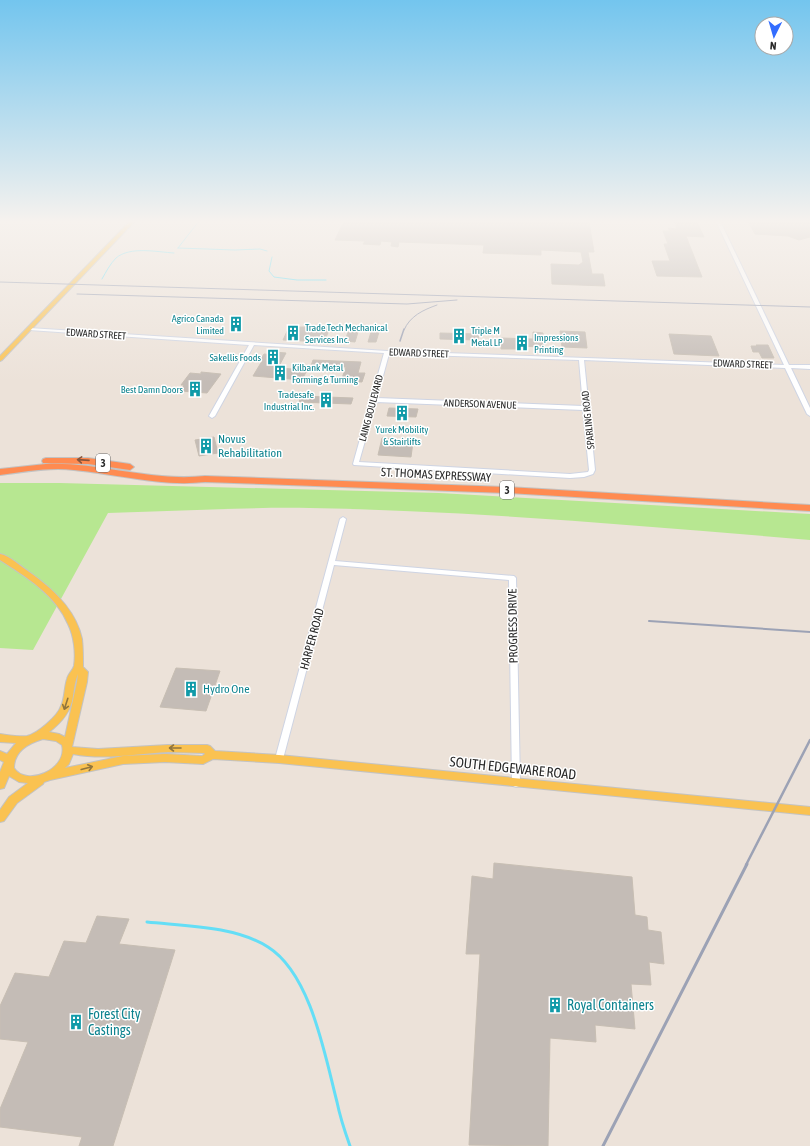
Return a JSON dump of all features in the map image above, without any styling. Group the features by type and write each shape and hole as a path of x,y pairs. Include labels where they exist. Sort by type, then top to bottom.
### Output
{"highway":[{"name":"ST. THOMAS EXPRESSWAY","path":"0,465 60,460 88,461 161,474 194,476 205,479 506,490 810,508"},
{"name":"ST. THOMAS EXPRESSWAY","path":"0,472 30,467 73,467 191,482 205,479"}],"main road":[{"path":"0,359 82,274"},
{"path":"0,556 32,578 58,600 68,616 77,636 78,668"},
{"path":"0,785 16,748 32,738 62,714 66,707 72,673 78,668"},
{"path":"0,818 13,800 64,764 68,757 84,672 78,668"},
{"path":"0,738 32,738 52,735 59,737 69,748"},
{"name":"SOUTH EDGEWARE ROAD","path":"69,748 96,754 165,748 187,748 207,749 212,754"},
{"name":"SOUTH EDGEWARE ROAD","path":"45,777 122,760 165,758 203,760 212,754 279,759 810,811"},
{"path":"0,755 9,762"},
{"path":"9,762 9,769 18,778 33,780 45,777"}],"street":[{"path":"744,274 810,414"},
{"name":"EDWARD STREET","path":"29,329 387,352 810,366"},
{"path":"212,416 252,344"},
{"name":"LAING BOULEVARD","path":"387,352 356,464 570,476 584,475"},
{"name":"SPARLING ROAD","path":"581,359 592,470 591,473 584,475"},
{"name":"ANDERSON AVENUE","path":"374,400 586,408"},
{"name":"HARPER ROAD","path":"279,759 343,518"},
{"name":"PROGRESS DRIVE","path":"332,563 512,578 516,783"}],"green space":[{"path":"0,483 60,483 439,493 810,514 810,540 560,520 435,512 260,508 108,513 33,650 0,648"}],"building":[{"path":"552,274 603,274 605,286 552,284"},
{"path":"656,274 701,274 702,277 657,276"},
{"path":"289,327 330,328 324,342 283,340"},
{"path":"560,331 585,332 587,348 562,347"},
{"path":"348,332 358,332 355,342 345,341"},
{"path":"371,332 379,332 376,342 368,342"},
{"name":"Impressions Printing","path":"533,332 543,333 543,347 516,346 516,349 501,349 501,338 533,339"},
{"name":"Triple M Metal LP","path":"440,333 479,334 478,340 440,339"},
{"path":"669,334 711,336 719,356 674,354"},
{"path":"756,345 768,345 774,358 762,358 759,352 753,352 751,346 757,346"},
{"name":"Kilbank Metal Forming & Turning","path":"275,352 286,353 278,368 307,370 302,380 253,376 262,361 260,360 264,354 274,355"},
{"path":"313,360 361,362 358,373 365,373 362,382 341,381 346,367 311,366"},
{"path":"201,372 221,374 207,393 180,391 184,385 181,385 190,373 201,374"},
{"name":"Tradesafe Industrial Inc.","path":"301,396 353,398 351,404 299,402"},
{"name":"Yurek Mobility & Stairlifts","path":"389,408 418,409 416,417 387,416"},
{"name":"Novus Rehabilitation","path":"214,437 218,453 199,456 195,440"},
{"path":"382,438 394,439 394,441 413,442 411,457 378,455"},
{"name":"Hydro One","path":"176,668 220,671 206,711 160,707"},
{"name":"Royal Containers","path":"494,863 632,877 635,915 647,917 648,930 661,932 664,964 649,962 651,985 631,984 635,1029 595,1025 596,1042 550,1038 548,1146 469,1145 480,954 466,954 472,876 493,879"},
{"name":"Forest City Castings","path":"97,916 129,919 119,944 175,950 113,1146 79,1146 82,1137 0,1127 0,1109 28,1042 0,1039 0,1006 15,973 49,977 64,941 86,943"}],"waterway":[{"path":"102,279 104,274"},
{"path":"272,274 274,277 297,280 326,280"},
{"path":"147,922 209,928 241,935 268,947 283,960 295,976 306,996 314,1017 341,1119 350,1146"}],"railway":[{"path":"0,282 810,307"},
{"path":"77,294 407,304 457,300"},
{"path":"404,330 413,317 437,305"},
{"path":"400,341 404,329"},
{"path":"649,621 810,632"},
{"path":"746,865 810,740"},
{"path":"603,1146 747,864"}],"place":[{"name":"Agrico Canada Limited","path":"236,324"},
{"name":"Trade Tech Mechanical Services Inc.","path":"293,333"},
{"name":"Triple M Metal LP","path":"459,336"},
{"name":"Impressions Printing","path":"522,343"},
{"name":"Sakellis Foods","path":"273,357"},
{"name":"Kilbank Metal Forming & Turning","path":"280,373"},
{"name":"Best Damn Doors","path":"195,389"},
{"name":"Tradesafe Industrial Inc.","path":"326,400"},
{"name":"Yurek Mobility & Stairlifts","path":"402,413"},
{"name":"Novus Rehabilitation","path":"206,446"},
{"name":"Hydro One","path":"191,689"},
{"name":"Royal Containers","path":"555,1005"},
{"name":"Forest City Castings","path":"76,1022"}]}
